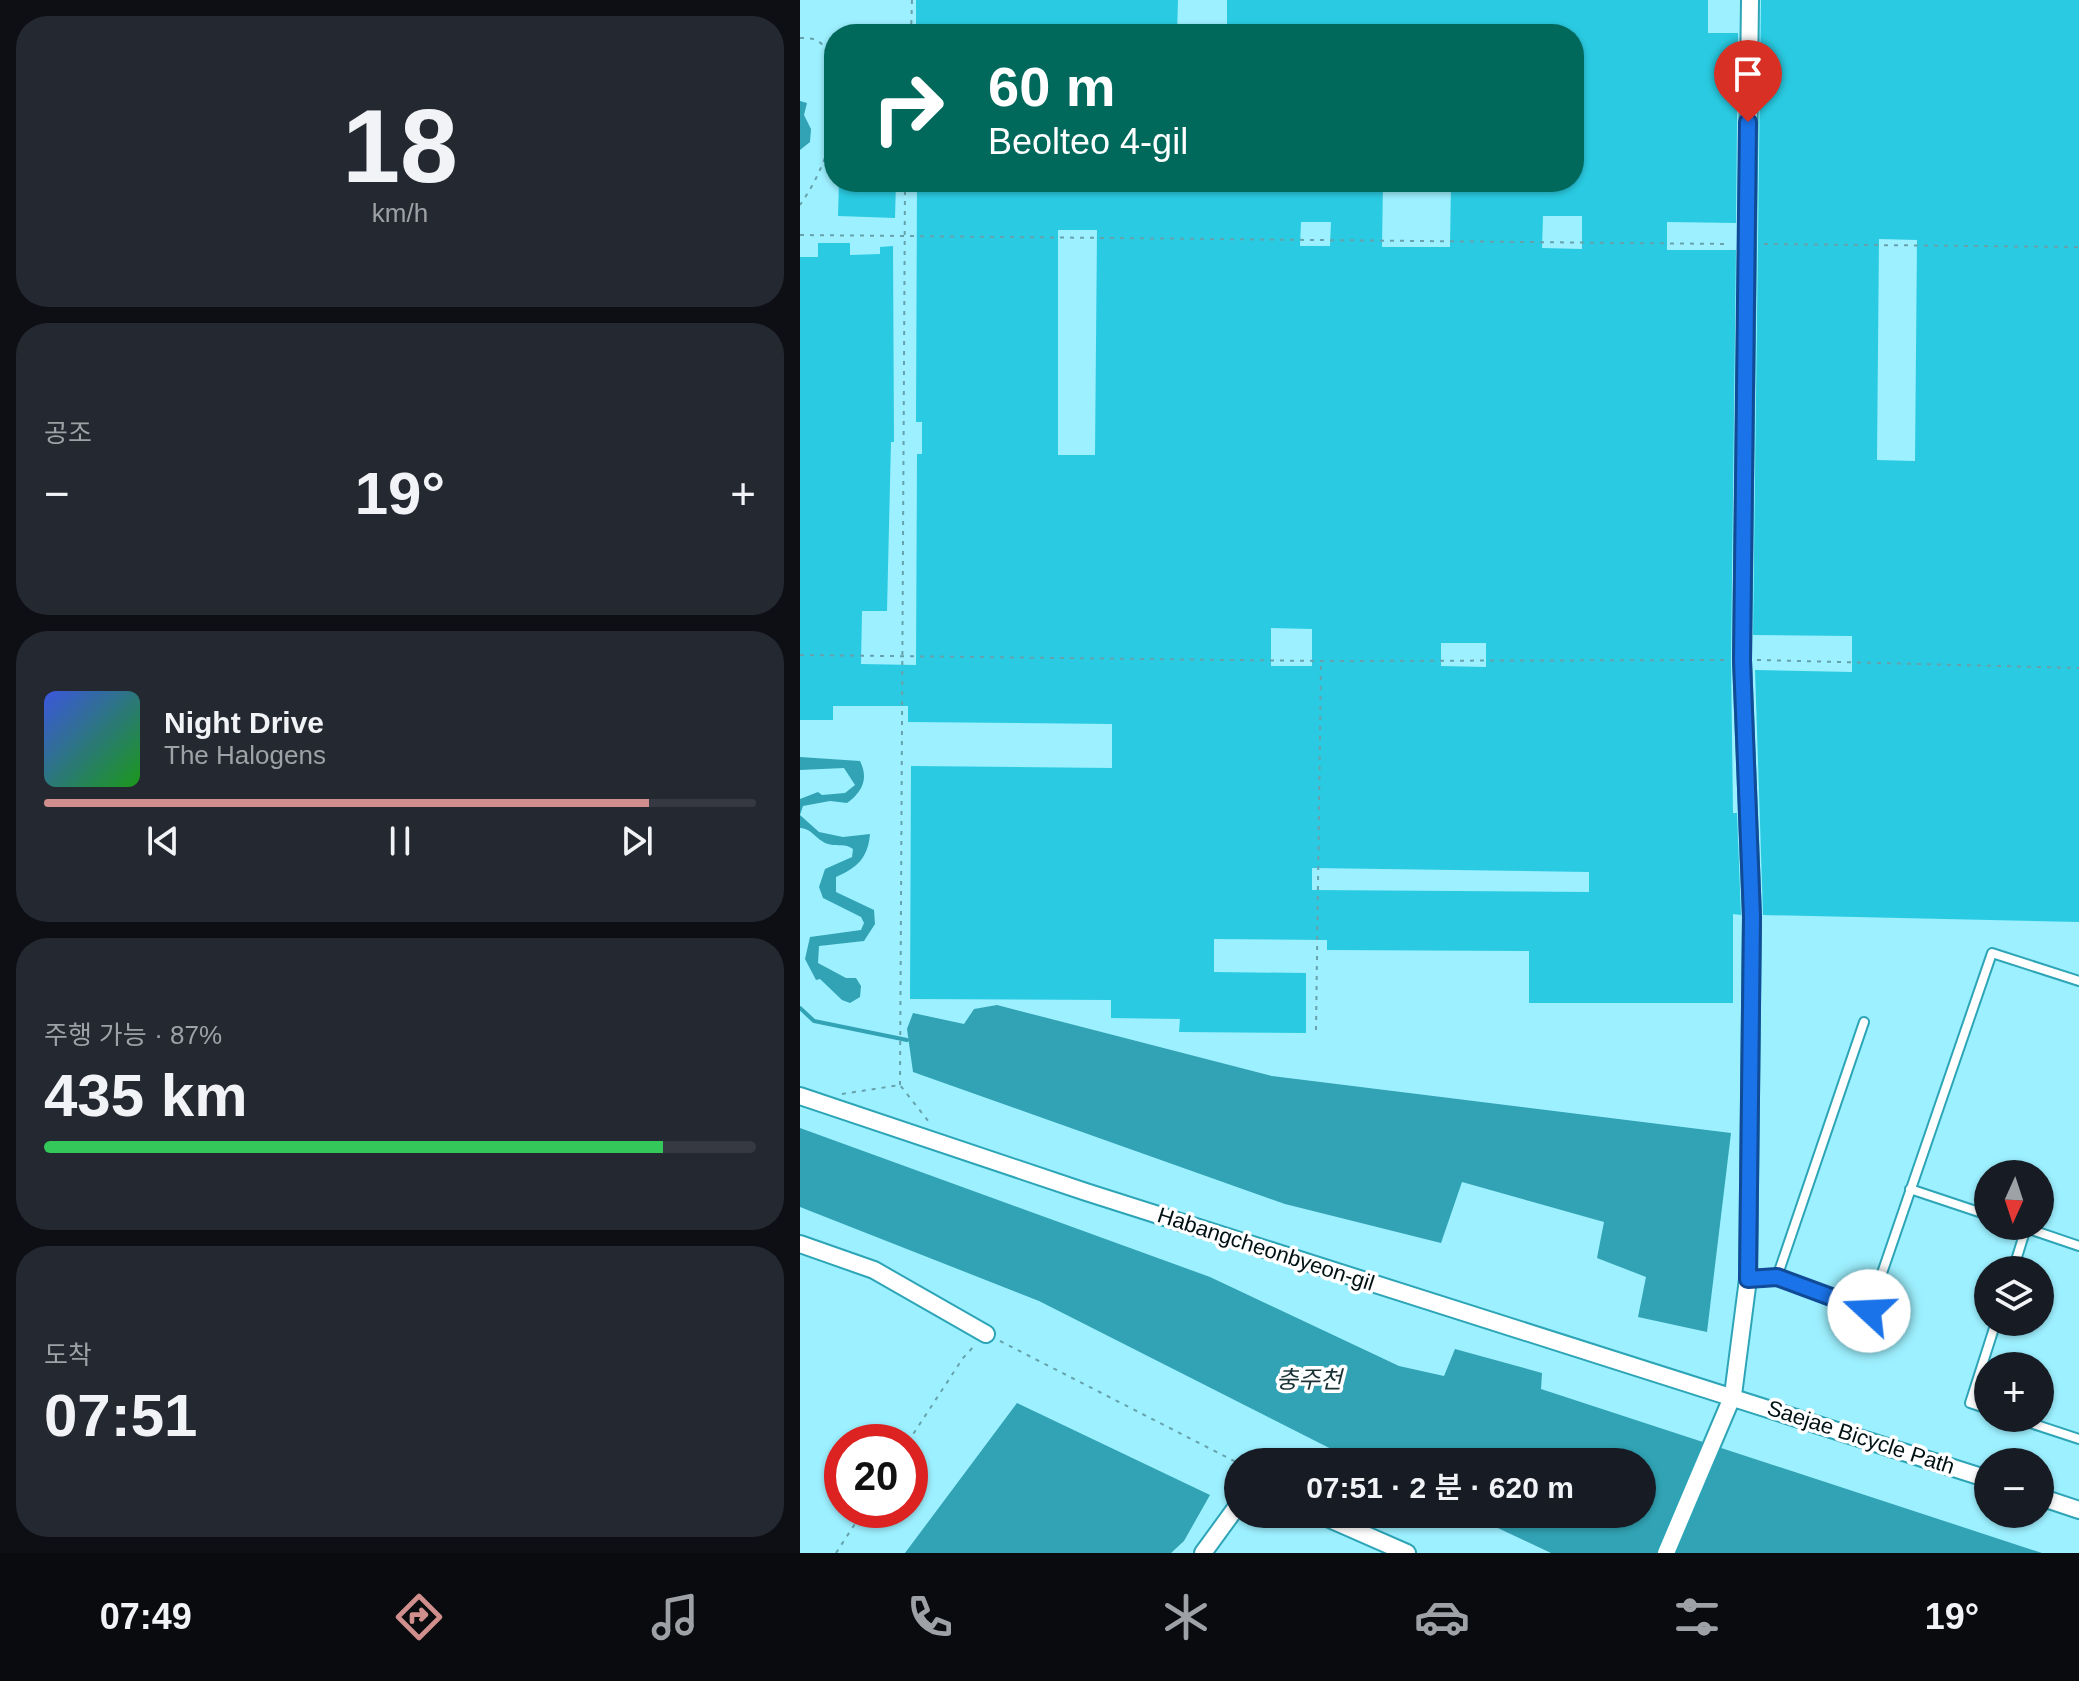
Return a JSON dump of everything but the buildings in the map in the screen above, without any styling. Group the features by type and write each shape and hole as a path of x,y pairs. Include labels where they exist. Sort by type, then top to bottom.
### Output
{"street":[{"path":"1666,1553 1733,1395 1748,1279 1752,917 1742,660 1750,0"},
{"name":"Habangcheonbyeon-gil","path":"800,1096 1086,1192 1733,1395"},
{"path":"800,1244 874,1270 986,1334"},
{"name":"Saejae Bicycle Path","path":"1733,1395 1974,1474"},
{"path":"2054,1502 2079,1510"},
{"path":"1203,1553 1224,1524"},
{"path":"1350,1528 1407,1553"}],"lane":[{"path":"1748,1279 1777,1277 1869,1311 1992,953 2079,981"},
{"path":"1777,1277 1864,1022"},
{"path":"1910,1189 1974,1210"},
{"path":"2054,1238 2079,1246"},
{"path":"2054,1431 2079,1439"}],"path":[{"path":"911,24 912,0"},
{"path":"800,38 817,40 824,46"},
{"path":"800,205 814,184 824,159"},
{"path":"905,192 900,1085 933,1127"},
{"path":"800,235 2079,247"},
{"path":"800,655 1321,661 1742,660 2079,668"},
{"path":"1316,1030 1321,661"},
{"path":"840,1094 900,1085"},
{"path":"920,1424 963,1358 986,1334 1224,1456"},
{"path":"836,1553 852,1528"}],"water":[{"path":"800,101 807,103 804,115 811,129 810,142 800,150"},
{"path":"800,757 860,761 864,779 860,790 847,803 830,801 803,806 800,815 800,799 818,792 822,795 845,793 855,785 844,768 800,770"},
{"path":"800,815 819,832 843,837 870,834 867,850 860,861 836,877 836,892 874,910 875,924 864,941 819,946 818,963 846,978 856,978 861,986 860,997 850,1003 842,1000 820,979 816,980 805,959 810,937 861,930 864,923 861,917 823,898 819,887 825,869 852,857 853,849 828,844 800,828"},
{"path":"997,1005 1272,1076 1731,1133 1707,1332 1638,1317 1646,1277 1597,1258 1604,1222 1462,1182 1441,1243 1285,1204 913,1072 907,1029 913,1013 964,1024 974,1009"},
{"name":"충주천","path":"800,1128 1210,1277 1399,1366 1444,1376 1455,1349 1542,1373 1541,1389 2042,1553 1551,1553 1498,1528 1656,1528 1656,1448 1329,1448 1039,1301 800,1207"},
{"path":"1017,1403 1210,1495 1184,1541 1171,1553 905,1553 924,1528 928,1528 928,1522"}],"waterway":[{"path":"800,1008 814,1021 907,1040"}],"route":[{"path":"1748,122 1742,660 1752,917 1746,1217 1748,1279 1777,1277 1869,1311"}]}
